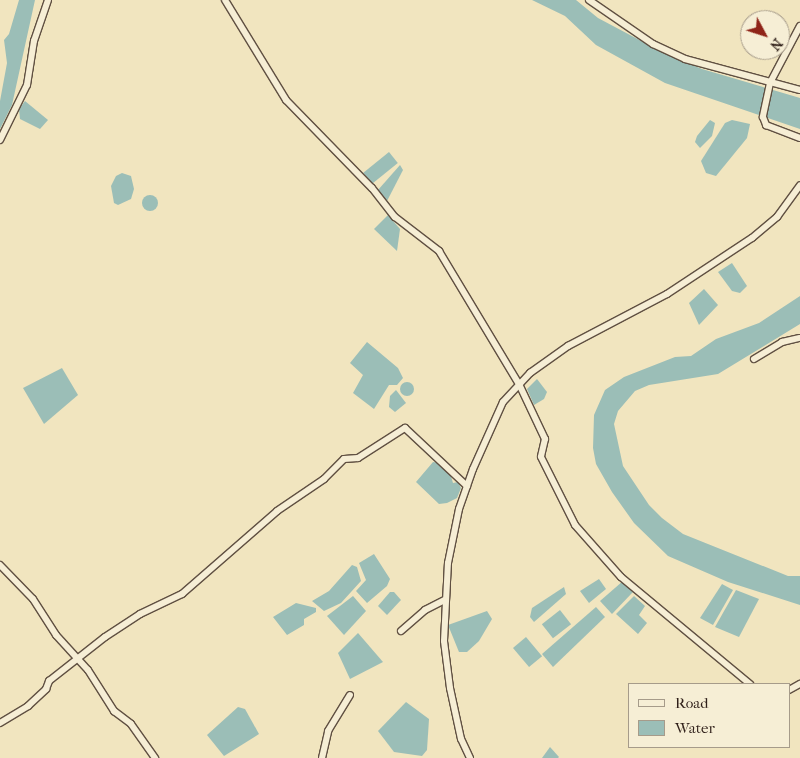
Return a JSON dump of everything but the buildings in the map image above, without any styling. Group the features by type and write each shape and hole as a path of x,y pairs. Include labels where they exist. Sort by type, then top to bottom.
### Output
{"street":[{"path":"0,140 26,85 34,41 48,0"},
{"path":"225,0 286,100 372,188 395,217 439,251 519,384 545,439 541,457 575,525 621,577 749,683"},
{"path":"589,0 653,44 685,59 800,90"},
{"path":"800,26 771,82 763,117 766,126 800,138"},
{"path":"470,758 461,739 450,688 444,641 448,563 467,486 504,402 519,384 568,346 667,294 752,238 777,217 800,185"},
{"path":"754,359 782,342 800,338"},
{"path":"0,723 28,706 46,689 49,681 140,614 182,594 278,511 324,479 344,459 358,458 405,428 467,486"},
{"path":"0,565 15,577 56,635 79,658 114,711 131,724 155,758"},
{"path":"401,631 425,610 445,600"},
{"path":"322,758 328,731 350,696"}],"water":[{"path":"19,0 35,0 12,105 0,129 0,101 7,63 4,40 9,34"},
{"path":"532,0 576,0 598,18 662,52 702,69 800,98 800,129 665,83 596,45 565,16"},
{"path":"25,101 48,120 40,129 20,119 19,109"},
{"path":"710,120 715,123 712,136 700,148 695,142 697,136"},
{"path":"732,120 750,124 747,138 716,176 706,173 701,161 725,123"},
{"path":"389,152 398,163 372,184 363,173"},
{"path":"400,165 403,170 387,201 378,190"},
{"path":"122,173 131,176 134,189 131,199 118,205 114,203 111,186 116,176"},
{"path":"150,195 156,197 158,203 156,209 150,211 144,209 142,203 144,197"},
{"path":"388,215 400,229 397,251 374,229"},
{"path":"732,263 747,286 740,293 732,291 718,272"},
{"path":"704,289 718,305 699,325 689,303"},
{"path":"800,296 800,324 718,374 649,385 635,391 618,411 614,424 623,466 649,505 662,518 683,534 788,576 800,576 800,605 728,582 668,556 634,523 612,492 596,464 593,448 594,415 605,390 624,377 675,357 691,356 716,339 759,323"},
{"path":"367,342 398,368 403,378 397,385 389,385 374,409 353,393 363,375 350,363"},
{"path":"62,368 78,395 44,424 23,388"},
{"path":"537,379 547,392 544,399 534,405 527,389"},
{"path":"404,382 410,382 414,389 410,396 404,396 400,392 400,386"},
{"path":"396,390 406,403 395,412 389,407 390,396"},
{"path":"433,462 440,463 450,473 453,483 458,482 461,488 457,498 447,503 439,504 416,482"},
{"path":"374,554 390,579 387,586 367,603 356,591 366,580 359,563"},
{"path":"352,565 357,567 361,581 341,603 324,611 312,601 329,591"},
{"path":"599,579 606,589 589,603 580,591"},
{"path":"623,581 633,592 612,614 600,601"},
{"path":"722,584 733,590 713,625 700,618"},
{"path":"564,587 566,594 534,622 530,617 532,608"},
{"path":"736,590 759,599 739,637 715,627"},
{"path":"390,592 394,592 401,600 387,615 378,606"},
{"path":"353,596 366,611 344,635 327,616"},
{"path":"634,596 645,606 639,615 647,623 638,634 616,614"},
{"path":"296,603 316,608 316,612 304,619 304,625 287,635 273,617"},
{"path":"596,607 605,617 553,667 542,654"},
{"path":"560,610 571,624 553,638 542,624"},
{"path":"487,611 492,619 479,641 467,652 459,652 448,625"},
{"path":"358,633 383,662 350,679 338,653"},
{"path":"526,637 542,656 529,667 513,648"},
{"path":"406,702 429,719 427,750 422,756 394,752 378,731"},
{"path":"238,707 245,709 259,734 224,756 207,735"},
{"path":"550,747 559,757 542,758"}]}
